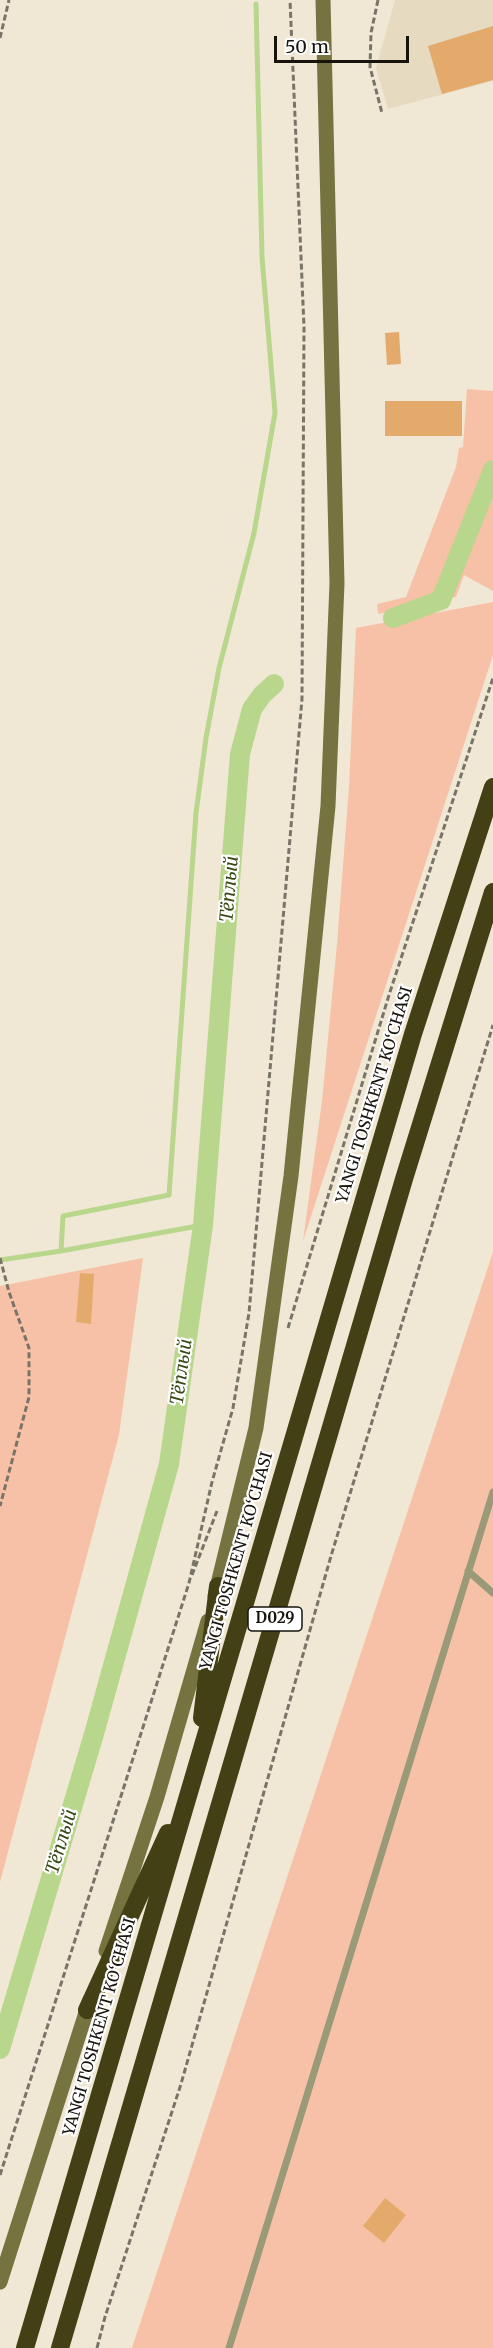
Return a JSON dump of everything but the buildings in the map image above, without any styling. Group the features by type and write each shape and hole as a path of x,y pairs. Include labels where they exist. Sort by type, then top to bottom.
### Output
{"highway":[{"name":"YANGI TOSHKENT KO‘CHASI","path":"25,2348 410,1046 493,787"},
{"name":"D029","path":"60,2348 404,1179 493,892"},
{"path":"87,2010 195,1772 218,1586"}],"main road":[{"path":"0,2282 157,1797 218,1586 256,1428 291,1176 327,806 337,583 323,0"}],"lane":[{"path":"229,2348 493,1492"},
{"path":"468,1571 493,1593"}],"path":[{"path":"0,39 9,0"},
{"path":"187,1589 232,1408 249,1313 302,699 304,327 290,0"},
{"path":"378,0 371,33 370,67 382,113"},
{"path":"288,1328 389,995 493,678"},
{"path":"97,2348 105,2317 182,2085 331,1556 493,1025"},
{"path":"0,1258 9,1292 29,1348 29,1397 0,1506"},
{"path":"0,2175 187,1589 221,1501"}],"shaded area":[{"path":"395,0 493,0 493,81 388,109 376,68"},
{"path":"467,389 493,391 493,591 464,575 456,597 378,614 377,604 406,597 456,467 459,448 463,447"},
{"path":"493,602 493,655 303,1241 322,1101 337,944 349,787 356,628"},
{"path":"493,1252 493,2348 132,2348"},
{"path":"143,1258 119,1435 0,1882 0,1286"}],"waterway":[{"path":"0,1260 61,1251 63,1216 169,1195 196,813 206,738 219,668 254,533 275,413 262,257 256,4"},
{"name":"Тёплый","path":"393,618 441,600 493,470"},
{"name":"Тёплый","path":"0,2049 94,1734 169,1464 203,1225 240,754 252,709 274,684"},
{"path":"61,1251 203,1225"}]}
